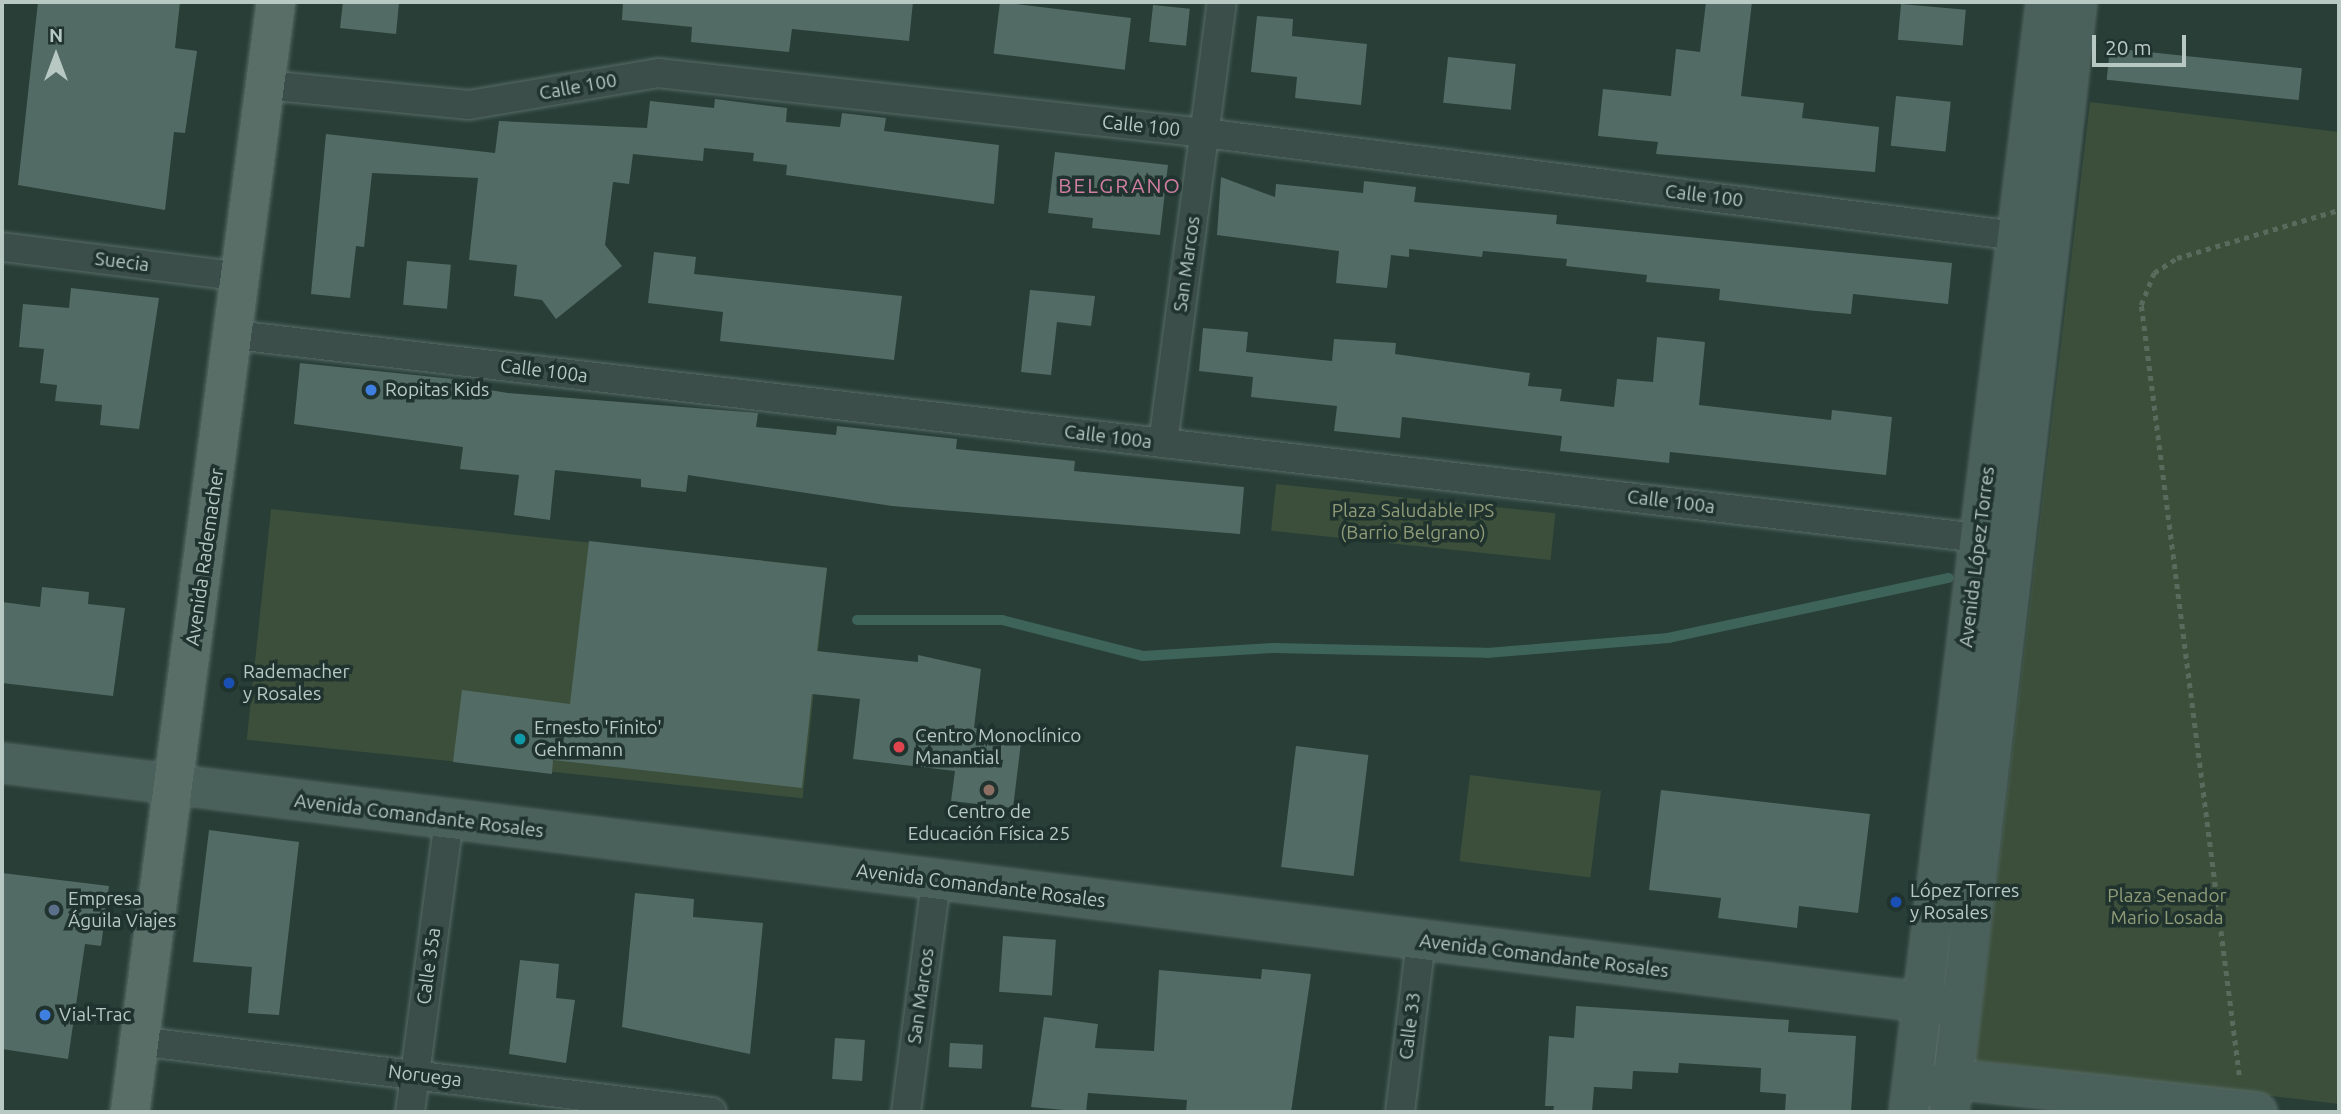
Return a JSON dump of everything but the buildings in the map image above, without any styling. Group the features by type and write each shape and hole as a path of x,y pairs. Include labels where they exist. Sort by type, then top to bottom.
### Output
{"main road":[{"name":"Avenida Rademacher","path":"130,1112 235,335 276,2"},
{"name":"Avenida López Torres","path":"1910,1103 2046,2"},
{"name":"Avenida López Torres","path":"1950,1104 2077,2"},
{"name":"Avenida Comandante Rosales","path":"2,764 1961,1007"},
{"path":"1910,1103 2257,1112"}],"street":[{"name":"San Marcos","path":"1163,443 1222,2"},
{"name":"Calle 100","path":"265,85 469,105 658,73 1204,133 2017,236"},
{"name":"Suecia","path":"2,247 242,277"},
{"name":"Calle 100a","path":"235,335 1980,538"},
{"name":"Calle 35a","path":"410,1112 449,820"},
{"name":"San Marcos","path":"906,1112 936,880"},
{"name":"Calle 33","path":"1399,1112 1421,940"},
{"name":"Noruega","path":"138,1041 712,1112"}],"path":[{"path":"2240,1111 2238,1042 2141,305 2154,273 2177,258 2339,210"}],"green space":[{"name":"Plaza Senador Mario Losada","path":"2090,102 2339,132 2339,1104 1975,1061"},
{"name":"Plaza Saludable IPS (Barrio Belgrano)","path":"1276,484 1555,513 1551,560 1271,531"},
{"path":"271,509 827,567 803,798 247,740"},
{"path":"1470,775 1601,791 1590,877 1459,861"}],"waterway":[{"path":"857,620 1002,620 1143,656 1274,648 1487,653 1668,638 1949,578"}],"place":[{"name":"Ropitas Kids","path":"371,390"},
{"name":"Rademacher y Rosales","path":"229,683"},
{"name":"Ernesto 'Finito' Gehrmann","path":"520,739"},
{"name":"Centro Monoclínico Manantial","path":"899,747"},
{"name":"Centro de Educación Física 25","path":"989,790"},
{"name":"López Torres y Rosales","path":"1896,902"},
{"name":"Empresa Águila Viajes","path":"54,910"},
{"name":"Vial-Trac","path":"45,1015"}],"district":[{"name":"BELGRANO","path":"1120,185"}]}
